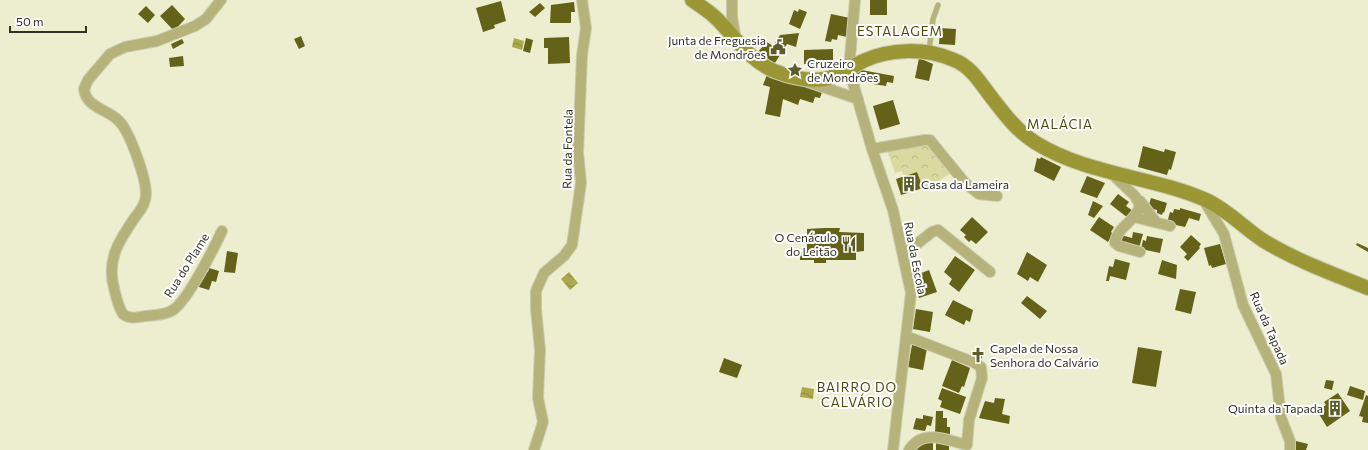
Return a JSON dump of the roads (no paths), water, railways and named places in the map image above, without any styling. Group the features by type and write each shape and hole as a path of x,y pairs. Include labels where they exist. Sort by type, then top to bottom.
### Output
{"main road":[{"path":"692,0 716,18 736,42 758,62 789,76 822,80 836,76 868,59 882,54 928,51 956,61 968,68 1010,121 1032,140 1066,158 1203,199 1215,205 1274,247 1368,288"}],"street":[{"name":"Rua do Plame","path":"221,0 206,19 195,26 157,41 121,48 110,54 86,82 84,91 94,105 116,118 125,129 132,143 146,189 146,197 143,205 120,240 112,258 112,279 123,314 128,317 136,318 164,314 175,309 199,274 222,231"},
{"name":"Rua da Fontela","path":"534,450 543,422 538,398 540,350 536,309 536,291 544,273 564,256 572,245 581,183 578,152 582,55 586,28 582,0"},
{"path":"732,0 732,17 736,42"},
{"path":"849,69 855,0"},
{"name":"Rua da Escola","path":"849,69 872,149 893,210 911,298 893,450"},
{"path":"789,76 858,99"},
{"path":"872,149 930,140 965,184 980,194 997,196"},
{"path":"1111,172 1140,201 1156,222"},
{"name":"Rua da Tapada","path":"1203,199 1224,234 1243,305 1276,374 1281,418 1290,441 1290,450"},
{"path":"1140,201 1140,208 1119,231 1115,242 1119,246 1140,252"},
{"path":"1134,216 1170,226"},
{"path":"903,255 932,232 938,230 990,272"},
{"path":"906,336 973,362 981,367 983,375 970,420 967,445 925,437 915,442 909,450"}],"lane":[{"path":"928,51 932,19 938,4"}],"water":[{"path":"514,38 524,41 522,50 512,47"},
{"path":"569,272 578,283 570,290 561,279"},
{"path":"802,387 814,389 813,399 800,397"}],"place":[{"name":"Junta de Freguesia de Mondrões","path":"778,47"},
{"name":"Cruzeiro de Mondrões","path":"795,70"},
{"name":"Casa da Lameira","path":"909,184"},
{"name":"O Cenáculo do Leitão","path":"849,244"},
{"name":"Capela de Nossa Senhora do Calvário","path":"978,355"},
{"name":"Quinta da Tapada","path":"1335,408"}],"district":[{"name":"ESTALAGEM","path":"900,31"},
{"name":"MALÁCIA","path":"1060,124"},
{"name":"BAIRRO DO CALVÁRIO","path":"857,394"}]}
